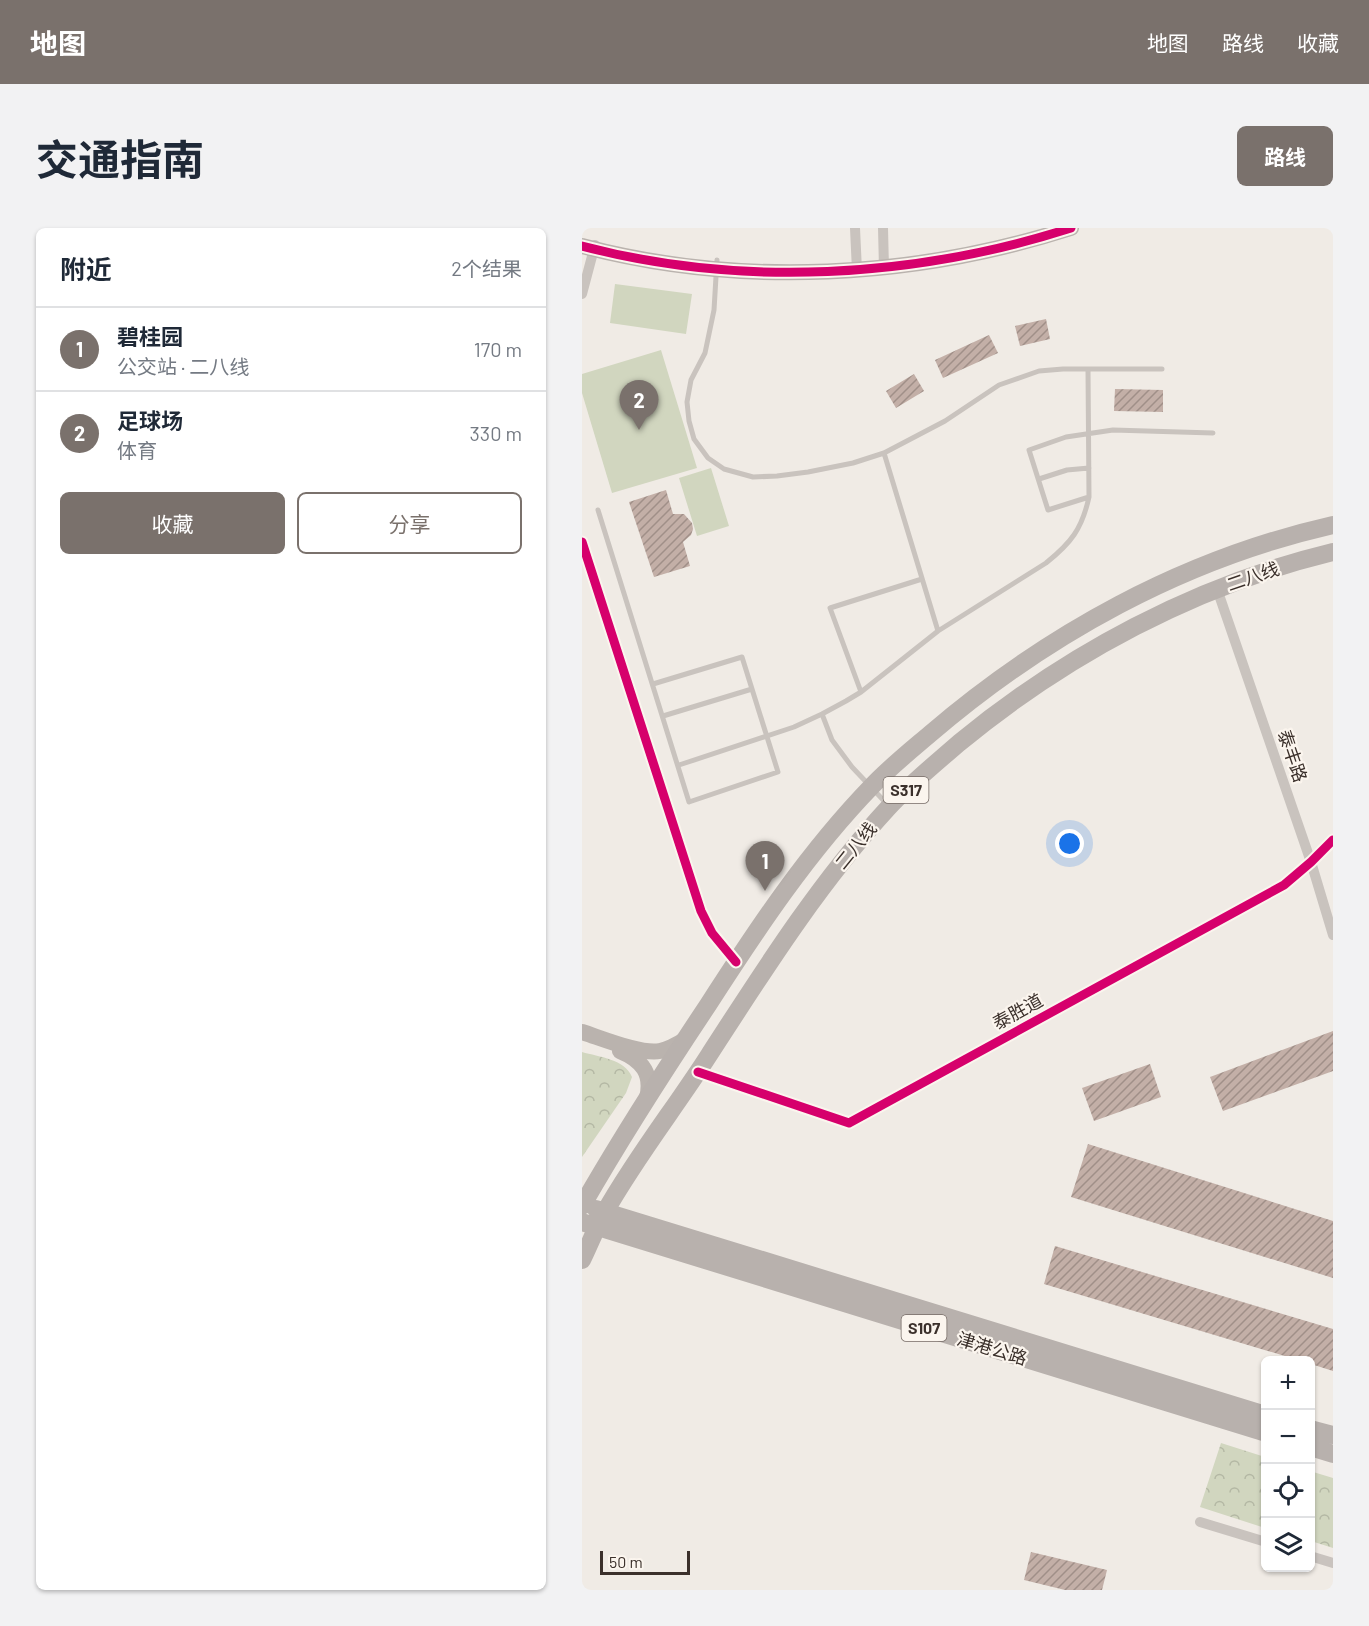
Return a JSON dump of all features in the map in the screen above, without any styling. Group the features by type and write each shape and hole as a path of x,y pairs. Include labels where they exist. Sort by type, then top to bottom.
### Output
{"main road":[{"name":"二八线","path":"582,1260 589,1212 647,1098 766,918 806,863 871,787 965,704 1018,665 1068,633 1157,585 1212,561 1276,539 1333,525"},
{"name":"二八线","path":"589,1212 618,1191 785,938 837,870 890,806 908,788 978,727 1021,696 1072,662 1123,633 1217,589 1333,552"},
{"path":"582,1185 629,1119 647,1098"},
{"name":"津港公路","path":"589,1212 1261,1414"},
{"name":"津港公路","path":"589,1212 665,1248 1261,1431"},
{"path":"1315,1430 1333,1436"},
{"path":"1315,1448 1333,1454"}],"street":[{"path":"855,228 856,267"},
{"path":"882,228 884,264"},
{"path":"884,264 996,242 1049,228"},
{"path":"582,294 589,244 716,264 763,263 856,267 987,251 1071,228"},
{"path":"582,542 701,911 712,933 736,962"},
{"name":"泰丰路","path":"1217,589 1311,862 1333,935"},
{"name":"泰胜道","path":"698,1072 849,1123 1284,885 1333,840"},
{"path":"582,1032 643,1051 654,1052 670,1048 686,1039"},
{"path":"582,1039 620,1051 638,1061 647,1074 649,1082 647,1098"},
{"path":"1200,1522 1261,1540"},
{"path":"1315,1557 1333,1563"}],"lane":[{"path":"716,264 714,310 705,353 691,380 687,402 689,421 694,438 708,458 724,469 753,477 777,477 807,472 853,463 884,453 945,421 999,385 1039,371 1162,369"},
{"path":"679,765 794,727 822,714 861,692 938,631 1062,551 1084,518 1089,497 1088,370"},
{"path":"1089,497 1048,510 1029,450 1066,437 1113,430 1213,433"},
{"path":"884,453 938,631"},
{"path":"1039,479 1067,470 1089,468"},
{"path":"598,510 689,802 778,772 742,657 653,684"},
{"path":"861,692 830,608 922,579"},
{"path":"663,716 752,689"},
{"path":"822,714 832,740 852,767 890,806"}],"green space":[{"path":"615,284 692,294 686,334 610,323"},
{"path":"661,350 697,468 612,493 582,393 582,374"},
{"path":"711,468 729,526 697,536 679,478"},
{"path":"582,1052 618,1062 629,1071 632,1077 626,1093 582,1157"},
{"path":"1221,1443 1261,1456 1261,1527 1200,1507"},
{"path":"1315,1473 1333,1478 1333,1548 1315,1542"}],"building":[{"path":"1046,319 1050,339 1020,346 1015,326"},
{"path":"989,335 998,353 943,378 935,360"},
{"path":"914,374 924,391 896,408 886,391"},
{"path":"1115,389 1163,390 1163,412 1114,411"},
{"path":"666,490 673,514 684,514 692,523 691,535 683,542 690,566 654,577 629,502"},
{"path":"1333,1031 1333,1071 1223,1111 1210,1077"},
{"path":"1150,1064 1161,1097 1094,1121 1082,1088"},
{"path":"1088,1144 1333,1221 1333,1278 1071,1197"},
{"path":"1055,1246 1333,1329 1333,1371 1315,1365 1315,1356 1285,1356 1044,1284"},
{"path":"1031,1552 1107,1570 1102,1590 1065,1590 1024,1580"}],"cycle path":[{"path":"582,246 642,259 704,268 765,272 828,272 890,267 951,258 1012,245 1071,228"},
{"path":"582,542 701,911 712,933 736,962"},
{"path":"698,1072 849,1123 1284,885 1333,840"}],"place":[{"name":"足球场","path":"639,430"},
{"name":"碧桂园","path":"765,891"}]}
